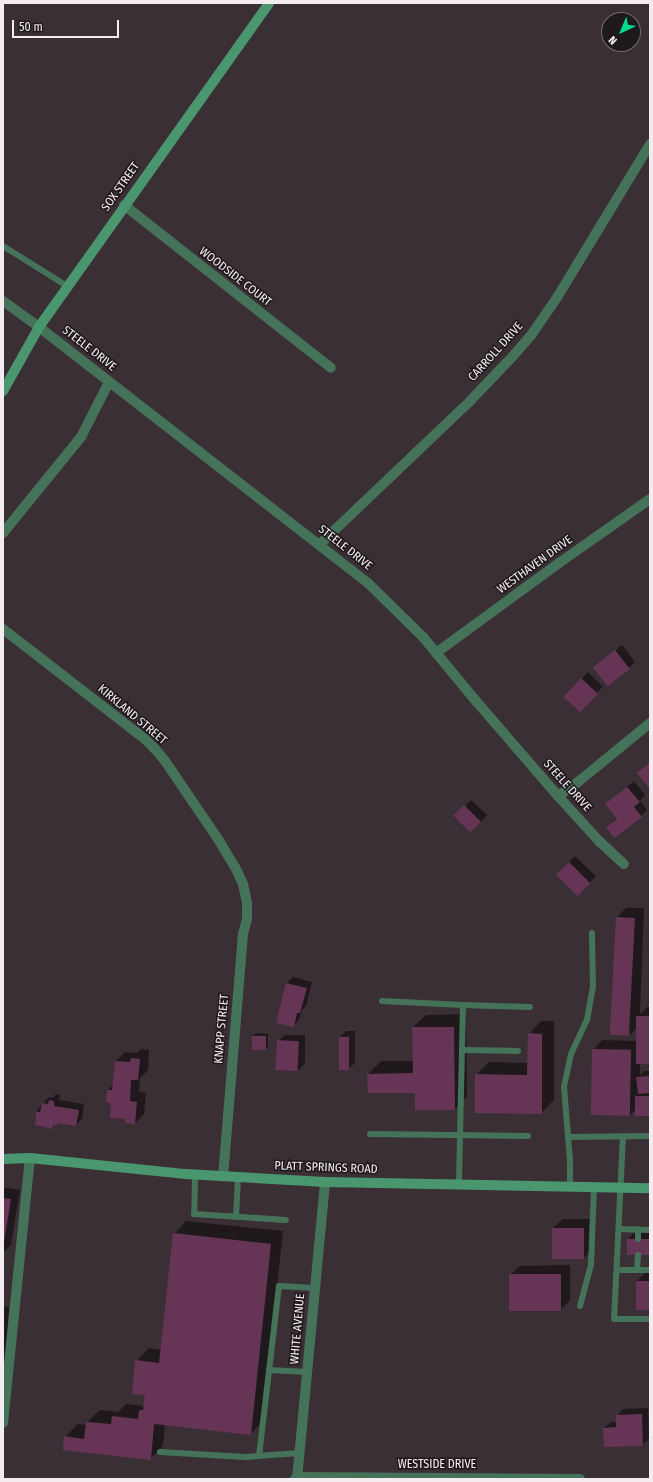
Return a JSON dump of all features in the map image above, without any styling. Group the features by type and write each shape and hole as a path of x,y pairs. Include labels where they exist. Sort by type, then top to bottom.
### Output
{"main road":[{"name":"SOX STREET","path":"3,391 39,327 67,286 269,3"},
{"name":"PLATT SPRINGS ROAD","path":"3,1158 30,1158 195,1175 325,1182 650,1188"}],"street":[{"name":"CARROLL DRIVE","path":"320,544 470,401 532,334 558,296 650,144"},
{"name":"WOODSIDE COURT","path":"124,205 331,368"},
{"name":"STEELE DRIVE","path":"3,301 39,327 320,544 368,583 436,653 558,796 599,841 624,864"},
{"path":"3,533 80,436 109,382"},
{"name":"WESTHAVEN DRIVE","path":"436,653 559,563 650,499"},
{"name":"KIRKLAND STREET","path":"3,629 155,749 165,761 218,839 235,867 243,884"},
{"path":"558,796 578,782 650,723"},
{"name":"KNAPP STREET","path":"223,1176 243,934 246,919 247,903 243,884"},
{"path":"3,1422 30,1158"},
{"name":"WHITE AVENUE","path":"296,1478 325,1182"},
{"name":"WESTSIDE DRIVE","path":"296,1478 580,1479"}],"lane":[{"path":"3,246 67,286"},
{"path":"570,1186 564,1087 571,1054 587,1020 593,987 592,933"},
{"path":"382,1001 530,1007"},
{"path":"459,1184 463,1005"},
{"path":"463,1050 518,1051"},
{"path":"370,1134 528,1136"},
{"path":"623,1136 614,1319 650,1319"},
{"path":"568,1137 650,1136"},
{"path":"195,1175 194,1214 286,1220"},
{"path":"236,1217 238,1177"},
{"path":"580,1306 591,1265 594,1186"},
{"path":"619,1229 650,1230"},
{"path":"638,1229 638,1239"},
{"path":"638,1255 638,1270"},
{"path":"617,1270 650,1270"},
{"path":"259,1456 279,1286 315,1288"},
{"path":"269,1370 307,1372"},
{"path":"160,1452 259,1456 299,1453"}],"building":[{"path":"615,650 630,669 608,686 593,667"},
{"path":"581,678 598,694 580,713 563,697"},
{"path":"650,762 650,789 637,773"},
{"path":"627,787 640,802 634,807 642,817 614,838 606,827 617,819 605,804"},
{"path":"464,805 481,822 470,833 453,816"},
{"path":"569,862 590,883 577,896 556,875"},
{"path":"616,917 635,918 629,1036 610,1035"},
{"path":"286,983 307,988 300,1013 297,1013 294,1027 276,1023"},
{"path":"636,1016 650,1016 650,1064 636,1064"},
{"path":"412,1027 454,1027 455,1110 415,1110 415,1093 368,1093 367,1074 413,1073"},
{"path":"528,1033 542,1034 542,1114 475,1113 475,1074 527,1075"},
{"path":"252,1036 266,1036 266,1050 252,1050"},
{"path":"339,1037 349,1037 349,1070 339,1070"},
{"path":"277,1040 299,1041 297,1071 275,1070"},
{"path":"592,1049 631,1050 630,1116 591,1115"},
{"path":"131,1058 140,1059 138,1080 131,1080 130,1101 137,1102 135,1124 125,1123 125,1119 110,1118 111,1103 106,1102 107,1090 112,1090 115,1061 130,1062"},
{"path":"650,1076 650,1093 638,1094 636,1077"},
{"path":"635,1096 650,1096 650,1116 635,1116"},
{"path":"49,1100 54,1101 54,1106 79,1110 76,1126 57,1123 57,1126 53,1125 53,1129 35,1125 36,1112 40,1112 42,1103 48,1104"},
{"path":"3,1198 11,1199 4,1242 3,1242"},
{"path":"552,1228 584,1228 584,1259 552,1259"},
{"path":"173,1233 271,1244 251,1435 154,1424 151,1460 63,1450 64,1436 84,1439 86,1422 111,1424 112,1416 138,1419 139,1410 143,1410 145,1395 132,1394 135,1360 159,1363"},
{"path":"627,1239 650,1239 650,1255 627,1255"},
{"path":"509,1274 561,1274 561,1311 509,1311"},
{"path":"636,1281 650,1281 650,1310 636,1310"},
{"path":"642,1414 643,1446 604,1447 603,1428 616,1427 616,1415"}]}
